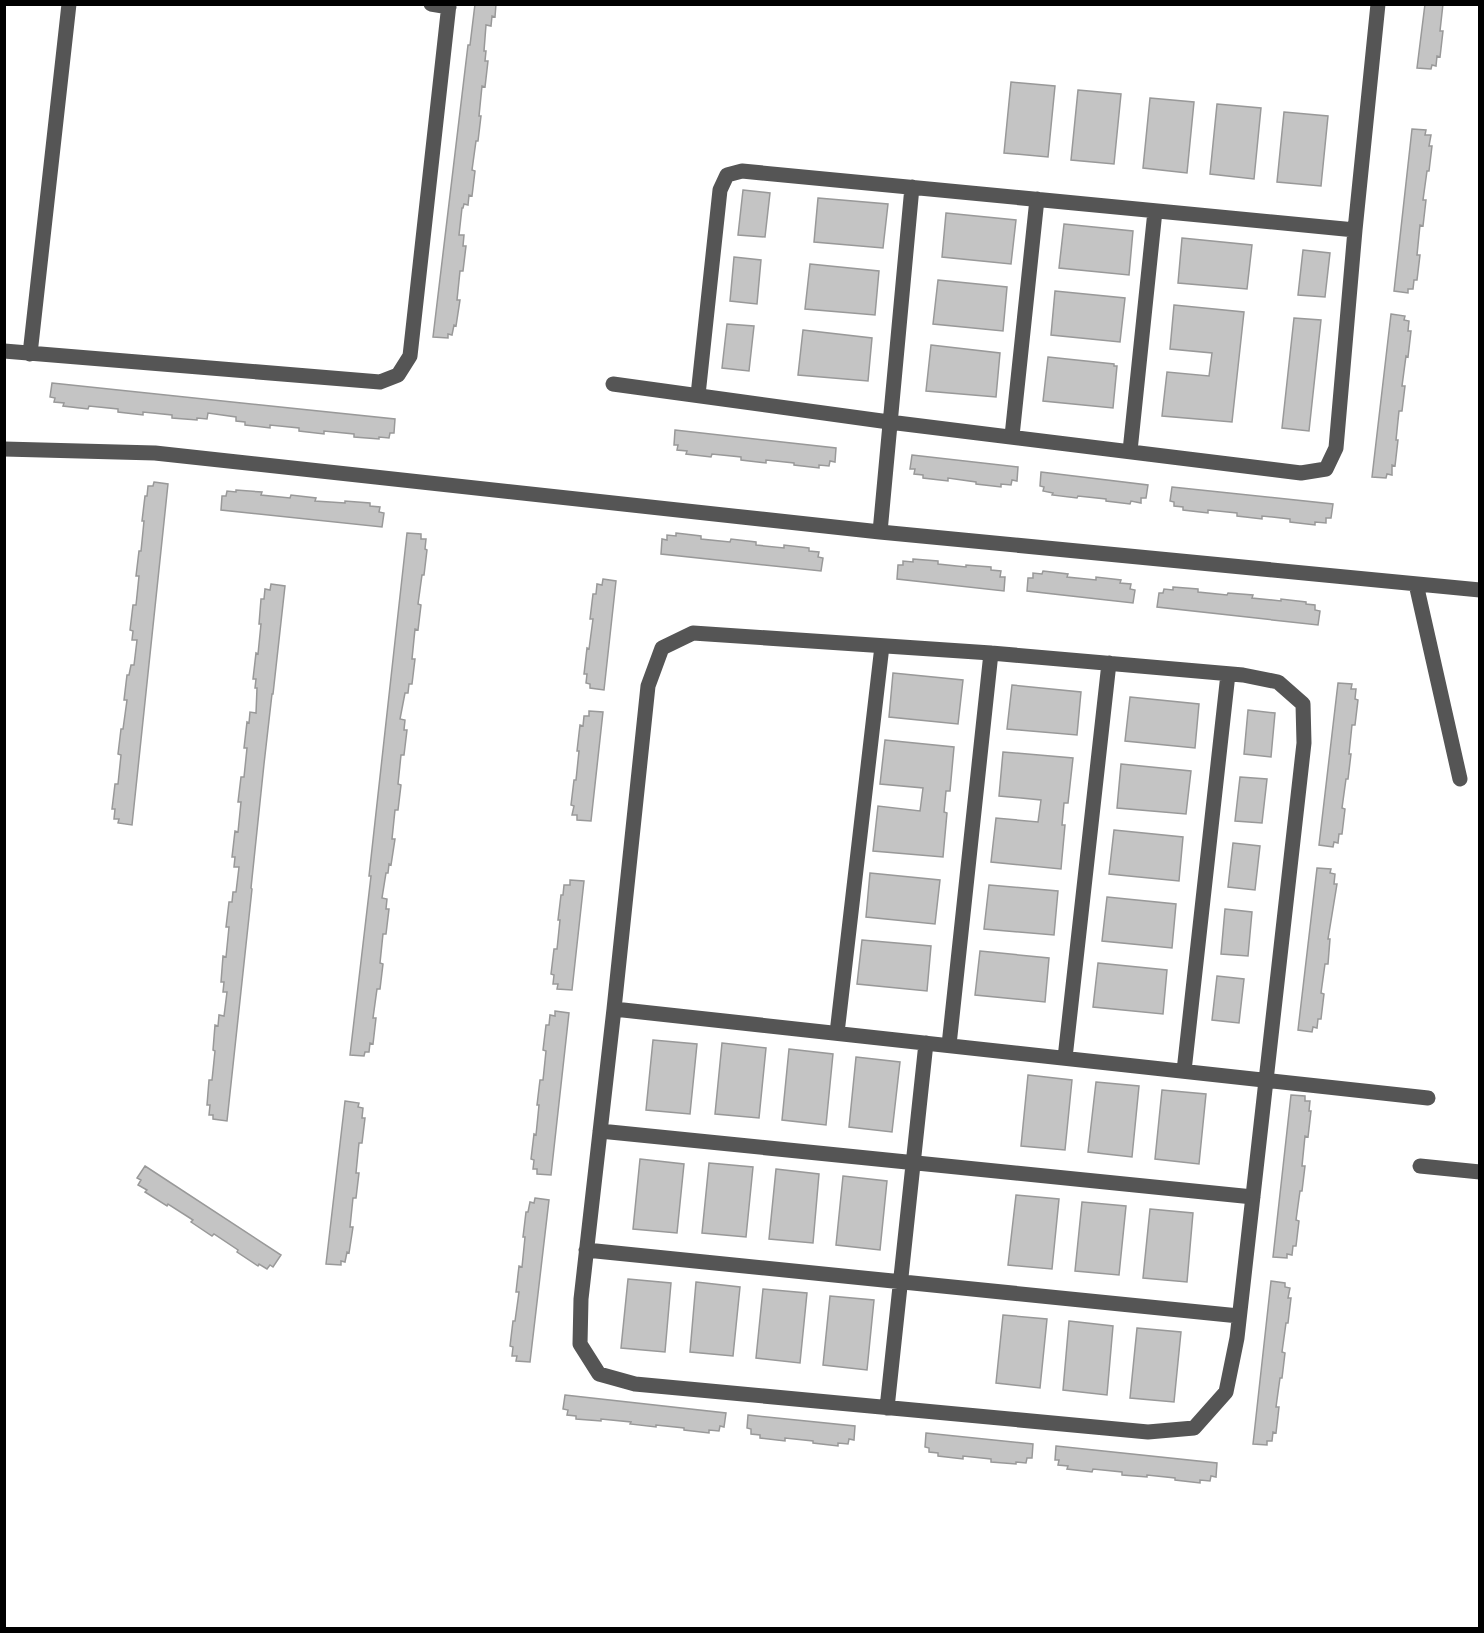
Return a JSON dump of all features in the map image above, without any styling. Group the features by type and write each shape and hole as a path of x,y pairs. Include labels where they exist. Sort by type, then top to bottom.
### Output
{"street":[{"path":"30,354 69,4"},
{"path":"4,351 380,382 398,375 410,356 449,6 431,4"},
{"path":"613,384 890,422 1302,473 1326,469 1336,448 1378,4"},
{"path":"698,395 720,190 728,175 742,171 1355,230"},
{"path":"880,532 912,188"},
{"path":"1012,436 1037,199"},
{"path":"1130,451 1155,211"},
{"path":"4,449 154,453 880,532 1479,590"},
{"path":"1416,584 1460,779"},
{"path":"693,633 882,646 1243,675 1278,682 1303,704 1304,743 1237,1338 1226,1392 1194,1428 1148,1432 635,1384 599,1374 580,1344 581,1299 586,1250 648,686 662,648 693,633"},
{"path":"837,1033 882,646"},
{"path":"949,1046 991,653"},
{"path":"1065,1058 1109,663"},
{"path":"1184,1071 1228,674"},
{"path":"614,1009 1428,1098"},
{"path":"887,1408 926,1043"},
{"path":"600,1131 1253,1197"},
{"path":"1420,1166 1479,1172"},
{"path":"586,1250 1239,1316"}],"building":[{"path":"475,4 496,4 495,17 492,16 491,26 486,25 484,51 486,51 485,61 488,61 485,87 482,86 479,116 481,116 472,170 475,171 472,196 469,195 468,205 464,204 462,208 459,235 464,235 463,246 466,246 463,271 460,271 457,300 460,300 456,326 454,325 452,335 448,334 448,338 433,337 468,45 470,45"},
{"path":"1425,4 1443,4 1440,57 1437,56 1436,66 1432,65 1431,69 1417,68"},
{"path":"1011,82 1055,86 1048,157 1004,153"},
{"path":"1078,90 1121,94 1114,164 1071,160"},
{"path":"1150,98 1194,102 1187,173 1143,168"},
{"path":"1217,104 1261,108 1254,179 1210,174"},
{"path":"1284,112 1328,116 1321,186 1277,182"},
{"path":"1412,129 1426,130 1425,135 1431,135 1429,146 1432,146 1423,200 1426,200 1423,226 1420,225 1417,280 1414,280 1413,289 1408,289 1408,293 1394,291"},
{"path":"743,190 770,193 765,237 738,235"},
{"path":"818,198 888,204 883,248 814,242"},
{"path":"946,213 1016,220 1011,264 942,257"},
{"path":"1064,224 1133,231 1129,275 1059,268"},
{"path":"1182,238 1252,245 1247,289 1178,283"},
{"path":"1303,250 1330,253 1325,297 1298,295"},
{"path":"734,257 761,260 757,304 730,301"},
{"path":"810,264 879,271 875,315 805,309"},
{"path":"938,280 1007,287 1003,331 933,324"},
{"path":"1055,291 1125,298 1120,342 1051,335"},
{"path":"1174,305 1244,312 1232,422 1162,416 1167,372 1209,376 1212,353 1170,349"},
{"path":"1391,314 1405,316 1404,320 1409,321 1408,331 1411,331 1402,386 1405,386 1402,411 1399,411 1396,440 1398,440 1392,475 1387,474 1386,478 1372,477"},
{"path":"1294,318 1321,320 1309,431 1282,428"},
{"path":"727,324 754,326 749,371 722,368"},
{"path":"803,330 872,338 868,381 798,375"},
{"path":"931,345 1000,353 996,397 926,391"},
{"path":"1048,357 1117,366 1113,408 1043,401"},
{"path":"52,383 395,419 394,433 390,433 389,438 379,437 379,439 354,437 354,434 324,431 324,434 299,431 299,428 245,425 245,422 236,421 236,417 208,413 207,419 197,418 197,420 143,412 143,415 118,412 118,409 63,406 64,403 54,402 55,398 50,397"},
{"path":"675,430 836,448 835,462 830,461 829,466 819,465 819,468 766,460 766,463 741,460 741,457 686,454 687,451 677,450 678,445 674,445"},
{"path":"912,455 1018,467 1017,481 1012,480 1011,485 1001,484 1001,487 948,478 948,481 923,478 923,475 914,474 915,469 910,469"},
{"path":"1041,472 1148,485 1146,498 1141,498 1141,503 1131,501 1130,504 1106,501 1106,499 1052,495 1053,493 1043,491 1044,487 1040,486"},
{"path":"154,482 168,484 132,825 118,823 119,819 114,819 115,809 112,809 115,784 118,784 121,755 118,754 127,700 124,700 127,675 129,675 131,665 134,665 137,640 132,640 133,631 130,630 133,605 136,605 139,576 136,576 139,551 141,551 145,496 147,496 148,486 153,486"},
{"path":"1172,487 1333,504 1331,518 1326,518 1326,523 1315,522 1315,525 1290,522 1290,519 1262,516 1262,519 1237,516 1237,513 1183,510 1183,507 1174,506 1174,502 1170,501"},
{"path":"236,490 262,492 261,495 290,498 291,495 316,498 315,501 370,503 370,506 380,507 379,512 384,513 382,527 221,510 222,496 226,496 227,491 236,492"},
{"path":"407,533 421,534 421,539 426,539 425,549 427,550 418,604 421,605 418,630 415,629 412,684 409,684 408,693 405,693 400,719 405,720 404,730 407,730 404,755 401,755 398,784 401,785 398,810 395,810 392,839 395,839 382,898 387,899 386,909 389,909 386,934 383,934 380,963 383,964 373,1018 376,1018 373,1044 370,1043 369,1052 365,1052 364,1056 350,1055 371,876 369,876"},
{"path":"676,533 701,536 701,539 730,542 731,539 756,542 756,545 809,548 809,551 819,552 818,557 823,558 821,571 661,554 662,539 667,540 667,535 676,536"},
{"path":"913,559 966,567 966,565 991,567 991,570 1001,571 1000,577 1005,577 1004,591 897,579 898,565 903,565 903,561 913,562"},
{"path":"1043,571 1068,574 1067,577 1121,580 1120,583 1131,584 1130,589 1135,590 1133,603 1027,591 1028,578 1033,578 1033,573 1042,574"},
{"path":"603,579 616,581 604,690 590,688 590,684 586,683 587,674 584,674 593,619 590,619 593,594 596,594 597,584 602,585"},
{"path":"271,584 285,586 227,1121 213,1119 213,1115 209,1115 210,1105 207,1105 209,1080 212,1080 215,1025 218,1026 219,1015 224,1016 227,992 223,992 224,982 221,982 223,956 226,957 229,902 232,902 233,892 236,892 239,867 234,867 235,857 232,857 235,831 238,832 241,802 238,802 241,777 244,777 247,722 249,723 250,712 256,713 257,688 255,688 256,679 253,679 261,624 259,624 261,599 264,599 265,589 270,590"},
{"path":"1173,587 1198,589 1198,592 1253,595 1252,598 1306,602 1306,604 1315,605 1315,610 1320,611 1318,625 1157,607 1159,593 1163,593 1164,589 1173,590"},
{"path":"893,673 963,680 958,724 889,717"},
{"path":"1338,683 1352,684 1351,689 1356,689 1355,699 1358,700 1355,725 1352,725 1348,779 1346,779 1342,808 1345,809 1342,834 1339,834 1338,843 1334,842 1333,847 1319,845"},
{"path":"1012,685 1081,692 1077,735 1007,729"},
{"path":"1130,697 1199,704 1195,748 1125,741"},
{"path":"1248,710 1275,713 1271,757 1244,754"},
{"path":"589,711 603,712 591,821 577,820 577,815 572,815 574,806 571,805 574,780 576,780 580,725 583,726 584,716 589,716"},
{"path":"885,740 954,747 950,791 946,791 944,812 947,813 943,857 873,851 878,806 920,811 923,788 880,784"},
{"path":"1003,752 1073,758 1068,803 1064,803 1062,825 1065,825 1061,869 991,862 996,818 1038,822 1041,800 999,796"},
{"path":"1121,764 1191,771 1186,814 1117,808"},
{"path":"1240,777 1267,779 1262,823 1235,821"},
{"path":"1114,830 1183,837 1179,881 1109,874"},
{"path":"1233,843 1260,846 1255,890 1228,887"},
{"path":"1317,868 1331,869 1330,873 1335,874 1334,884 1337,884 1328,939 1330,939 1328,964 1325,964 1321,993 1324,994 1321,1019 1318,1019 1317,1028 1313,1027 1312,1032 1298,1030"},
{"path":"870,873 940,880 935,924 866,917"},
{"path":"570,880 584,881 572,990 557,989 558,984 553,984 554,975 551,974 554,949 557,949 561,895 563,895 564,885 570,885"},
{"path":"989,885 1058,891 1054,935 984,929"},
{"path":"1107,897 1176,904 1172,948 1102,941"},
{"path":"1225,909 1252,912 1248,956 1221,954"},
{"path":"862,940 931,946 927,991 857,984"},
{"path":"980,951 1049,958 1045,1002 975,995"},
{"path":"1098,963 1167,970 1163,1014 1093,1007"},
{"path":"1217,976 1244,979 1239,1023 1212,1020"},
{"path":"555,1011 569,1013 551,1175 537,1174 537,1169 533,1169 534,1160 531,1159 534,1134 536,1135 540,1080 543,1080 546,1025 549,1025 550,1015 555,1016"},
{"path":"653,1040 697,1044 690,1114 646,1110"},
{"path":"722,1043 766,1048 759,1118 715,1114"},
{"path":"789,1049 833,1054 826,1125 782,1120"},
{"path":"856,1057 900,1062 892,1132 849,1127"},
{"path":"1028,1075 1072,1080 1065,1150 1021,1146"},
{"path":"1096,1082 1139,1086 1132,1157 1088,1152"},
{"path":"1162,1090 1206,1094 1199,1164 1155,1159"},
{"path":"1291,1095 1305,1096 1305,1101 1310,1101 1309,1111 1311,1111 1308,1137 1305,1136 1302,1166 1305,1166 1296,1220 1299,1221 1296,1246 1293,1246 1292,1255 1287,1254 1287,1258 1273,1257"},
{"path":"345,1101 359,1103 358,1107 363,1108 362,1118 365,1118 362,1143 359,1143 356,1173 359,1173 356,1198 353,1198 350,1227 353,1227 349,1253 347,1252 345,1262 341,1261 341,1265 326,1264"},
{"path":"640,1159 684,1164 677,1233 633,1229"},
{"path":"709,1163 753,1167 746,1237 702,1233"},
{"path":"145,1166 281,1255 273,1267 270,1265 267,1269 259,1264 258,1266 214,1234 212,1236 191,1222 193,1220 145,1192 147,1190 138,1185 141,1180 137,1178"},
{"path":"776,1169 819,1174 813,1243 769,1239"},
{"path":"843,1176 887,1181 880,1250 836,1245"},
{"path":"1016,1195 1059,1199 1052,1269 1008,1265"},
{"path":"535,1198 549,1200 530,1362 516,1361 517,1356 512,1356 513,1347 510,1346 519,1292 516,1292 519,1266 522,1267 526,1212 528,1212 530,1202 534,1203"},
{"path":"1082,1202 1126,1206 1119,1275 1075,1271"},
{"path":"1150,1209 1193,1213 1187,1282 1143,1278"},
{"path":"628,1279 671,1283 665,1352 621,1348"},
{"path":"1271,1281 1285,1283 1285,1287 1290,1288 1288,1298 1291,1298 1282,1352 1285,1353 1276,1407 1279,1407 1276,1433 1273,1432 1272,1441 1267,1441 1267,1445 1253,1444"},
{"path":"696,1282 740,1287 733,1356 690,1352"},
{"path":"763,1289 807,1293 800,1363 756,1358"},
{"path":"830,1296 874,1300 867,1370 823,1365"},
{"path":"1003,1315 1047,1319 1040,1388 996,1383"},
{"path":"1069,1321 1113,1326 1107,1395 1063,1390"},
{"path":"1137,1328 1181,1332 1174,1402 1130,1398"},
{"path":"565,1395 726,1413 724,1427 720,1426 719,1431 709,1430 709,1433 684,1430 684,1428 630,1424 631,1422 576,1419 576,1416 567,1415 568,1410 563,1409"},
{"path":"748,1415 855,1426 854,1440 849,1439 848,1444 838,1443 838,1446 785,1438 785,1441 760,1438 760,1435 751,1434 751,1429 747,1428"},
{"path":"926,1433 1033,1444 1032,1458 1027,1458 1026,1463 1016,1462 1016,1464 963,1456 963,1459 938,1456 938,1453 929,1452 929,1448 925,1447"},
{"path":"1056,1446 1217,1463 1216,1477 1211,1476 1210,1481 1200,1480 1200,1483 1147,1475 1147,1477 1122,1475 1122,1472 1067,1469 1068,1466 1058,1465 1059,1460 1055,1460"}]}
